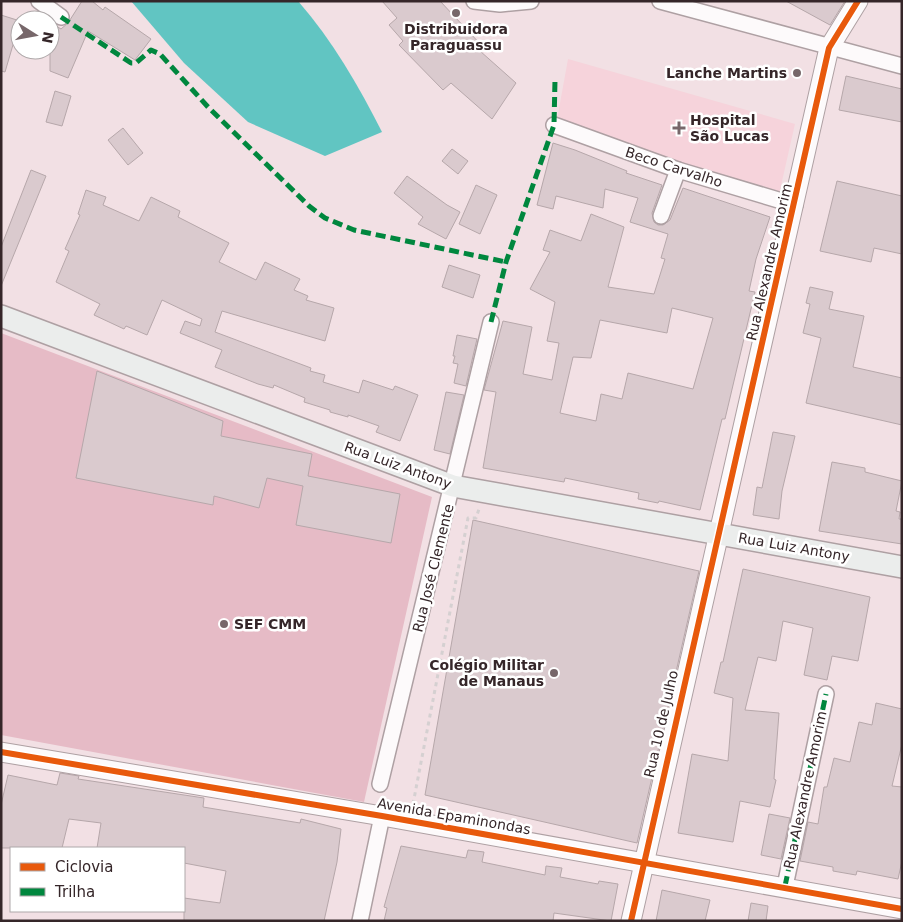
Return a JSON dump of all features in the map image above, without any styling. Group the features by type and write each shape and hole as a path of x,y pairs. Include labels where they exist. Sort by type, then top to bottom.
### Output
{"main road":[{"name":"Rua Luiz Antony","path":"1,316 453,486 902,567"}],"street":[{"path":"39,1 61,17"},
{"path":"474,1 500,4 531,1"},
{"path":"660,1 829,48 902,66"},
{"name":"Rua Alexandre Amorim","path":"718,534 795,205 829,48 858,1"},
{"name":"Beco Carvalho","path":"554,125 678,170 795,205"},
{"path":"661,216 678,170"},
{"name":"Rua José Clemente","path":"380,784 491,322"},
{"name":"Rua 10 de Julho","path":"631,921 642,863 718,534"},
{"name":"Rua Alexandre Amorim","path":"784,886 826,694"},
{"name":"Avenida Epaminondas","path":"1,752 784,886 902,909"},
{"path":"360,921 382,816"}],"path":[{"path":"409,821 468,518 476,518 484,492"}],"shaded area":[{"name":"Hospital São Lucas","path":"568,59 795,124 778,199 556,125"},
{"path":"1,333 432,497 364,802 1,735"}],"water":[{"path":"131,1 298,1 323,32 344,64 382,132 325,156 248,122 184,63"}],"building":[{"path":"82,1 92,1 103,10 105,7 151,39 135,60 88,31 68,78 50,71 50,60 60,60 60,28 68,23"},
{"path":"382,1 440,1 484,48 480,51 516,83 492,119 451,83 443,90 399,45 403,41 389,25 397,18"},
{"path":"786,1 845,1 830,25"},
{"path":"1,15 10,18 10,55 5,72 1,71"},
{"path":"846,76 902,89 902,122 839,110"},
{"path":"55,91 71,96 62,126 46,122"},
{"path":"123,128 143,153 128,165 108,140"},
{"path":"553,143 627,171 626,173 662,185 652,213 654,222 658,225 663,225 670,220 683,188 770,217 756,259 749,291 755,292 725,419 722,419 700,510 659,501 658,503 638,499 639,493 565,478 564,482 483,468 496,392 484,390 503,321 532,327 523,374 552,380 559,343 547,341 555,302 530,289 550,252 543,250 550,230 581,241 591,214 624,227 608,287 654,294 665,259 661,258 668,234 630,222 638,198 605,189 603,208 556,196 553,209 537,205","holes":["672,308 713,318 693,389 628,373 622,399 601,394 596,421 560,413 573,357 591,358 600,320 667,333"]},
{"path":"452,149 468,161 458,174 442,161"},
{"path":"31,170 46,176 1,286 1,247"},
{"path":"407,176 447,205 460,212 446,239 418,224 423,217 394,193"},
{"path":"837,181 902,196 902,254 874,248 871,262 820,251"},
{"path":"476,185 497,195 480,234 459,224"},
{"path":"86,190 106,197 103,205 139,221 151,197 180,211 178,217 229,243 219,262 256,280 265,262 300,279 294,290 308,296 306,300 334,308 325,341 222,311 215,332 311,368 310,371 325,375 323,382 359,393 363,380 393,390 395,386 418,395 400,441 376,432 379,426 348,415 348,417 330,412 330,410 304,402 305,398 274,385 273,388 258,384 215,367 222,350 180,333 185,321 200,326 202,319 162,300 147,335 126,326 124,329 94,315 100,304 56,282 69,251 65,249 80,215 78,214"},
{"path":"449,265 480,275 473,298 442,287"},
{"path":"810,287 833,292 829,309 864,316 853,367 902,378 902,425 806,403 821,338 803,333 810,304 806,303"},
{"path":"457,335 477,339 466,386 454,383 458,364 453,363"},
{"path":"97,371 223,421 221,436 312,454 308,476 400,494 391,543 296,525 303,486 267,478 259,508 214,496 213,505 76,478"},
{"path":"446,392 464,395 450,454 434,450"},
{"path":"773,432 795,436 782,491 779,519 753,515 757,487 762,488"},
{"path":"832,462 865,468 865,472 902,481 896,511 900,512 899,519 902,519 902,544 819,531"},
{"name":"Colégio Militar de Manaus","path":"473,520 699,571 637,843 425,795"},
{"path":"743,569 870,597 858,661 832,656 827,680 804,675 813,628 783,621 776,661 758,657 745,710 779,713 774,779 776,780 770,807 740,801 733,842 678,833 692,754 728,761 733,698 714,693 721,662 723,662"},
{"path":"876,703 902,709 902,744 892,786 902,787 902,861 898,879 857,871 856,875 833,871 833,867 800,861 808,822 818,824 824,787 827,787 834,758 850,762 859,722 872,725"},
{"path":"60,773 79,776 78,779 204,798 203,807 300,823 301,819 341,829 337,862 324,921 184,921 185,898 220,903 226,871 185,863 185,847 97,847 101,823 69,819 62,847 1,848 1,805 8,775 57,785"},
{"path":"769,814 790,818 781,859 761,855"},
{"path":"401,846 466,858 468,850 484,852 482,862 545,875 546,866 562,868 560,877 598,884 599,881 618,884 611,921 554,913 553,921 384,921 387,908 384,907"},
{"path":"662,890 710,900 705,921 656,921"},
{"path":"751,903 768,906 766,921 748,921"}],"marked path":[{"path":"61,17 131,63 136,63 151,50 160,54 208,107 309,206 325,218 354,230 506,262"},
{"path":"491,322 506,262 554,125 555,80"},
{"path":"785,886 826,694"}],"cycle path":[{"path":"631,921 829,48 858,1"},
{"path":"1,752 382,816 902,909"}],"place":[{"name":"Distribuidora Paraguassu","path":"456,13"},
{"name":"Lanche Martins","path":"797,73"},
{"name":"Hospital São Lucas","path":"679,128"},
{"name":"SEF CMM","path":"224,624"},
{"name":"Colégio Militar de Manaus","path":"554,673"}]}
